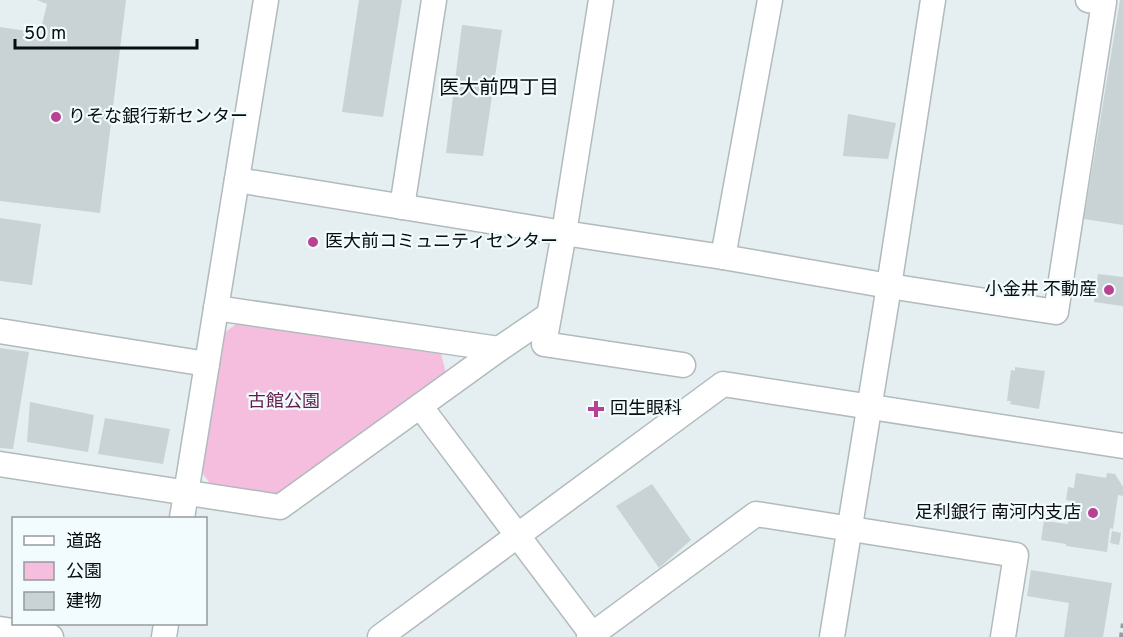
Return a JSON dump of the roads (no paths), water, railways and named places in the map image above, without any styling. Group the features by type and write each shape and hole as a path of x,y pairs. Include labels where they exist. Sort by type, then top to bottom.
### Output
{"street":[{"path":"182,517 266,0"},
{"path":"402,207 434,0"},
{"path":"601,0 544,344 683,365"},
{"path":"723,257 770,0"},
{"path":"832,637 933,0"},
{"path":"237,180 1056,312 1104,3 1088,0"},
{"path":"216,308 499,349"},
{"path":"0,464 280,507 549,315"},
{"path":"0,331 207,364"},
{"path":"380,637 723,384 1123,446"},
{"path":"420,406 591,636 756,514 1016,555 1003,637"},
{"path":"0,629 51,637"}],"place":[{"name":"りそな銀行新センター","path":"56,117"},
{"name":"医大前コミュニティセンター","path":"313,242"},
{"name":"小金井 不動産","path":"1109,290"},
{"name":"回生眼科","path":"596,409"},
{"name":"足利銀行 南河内支店","path":"1093,513"}],"district":[{"name":"医大前四丁目","path":"499,89"}],"park label":[{"name":"古館公園","path":"284,402"}]}
